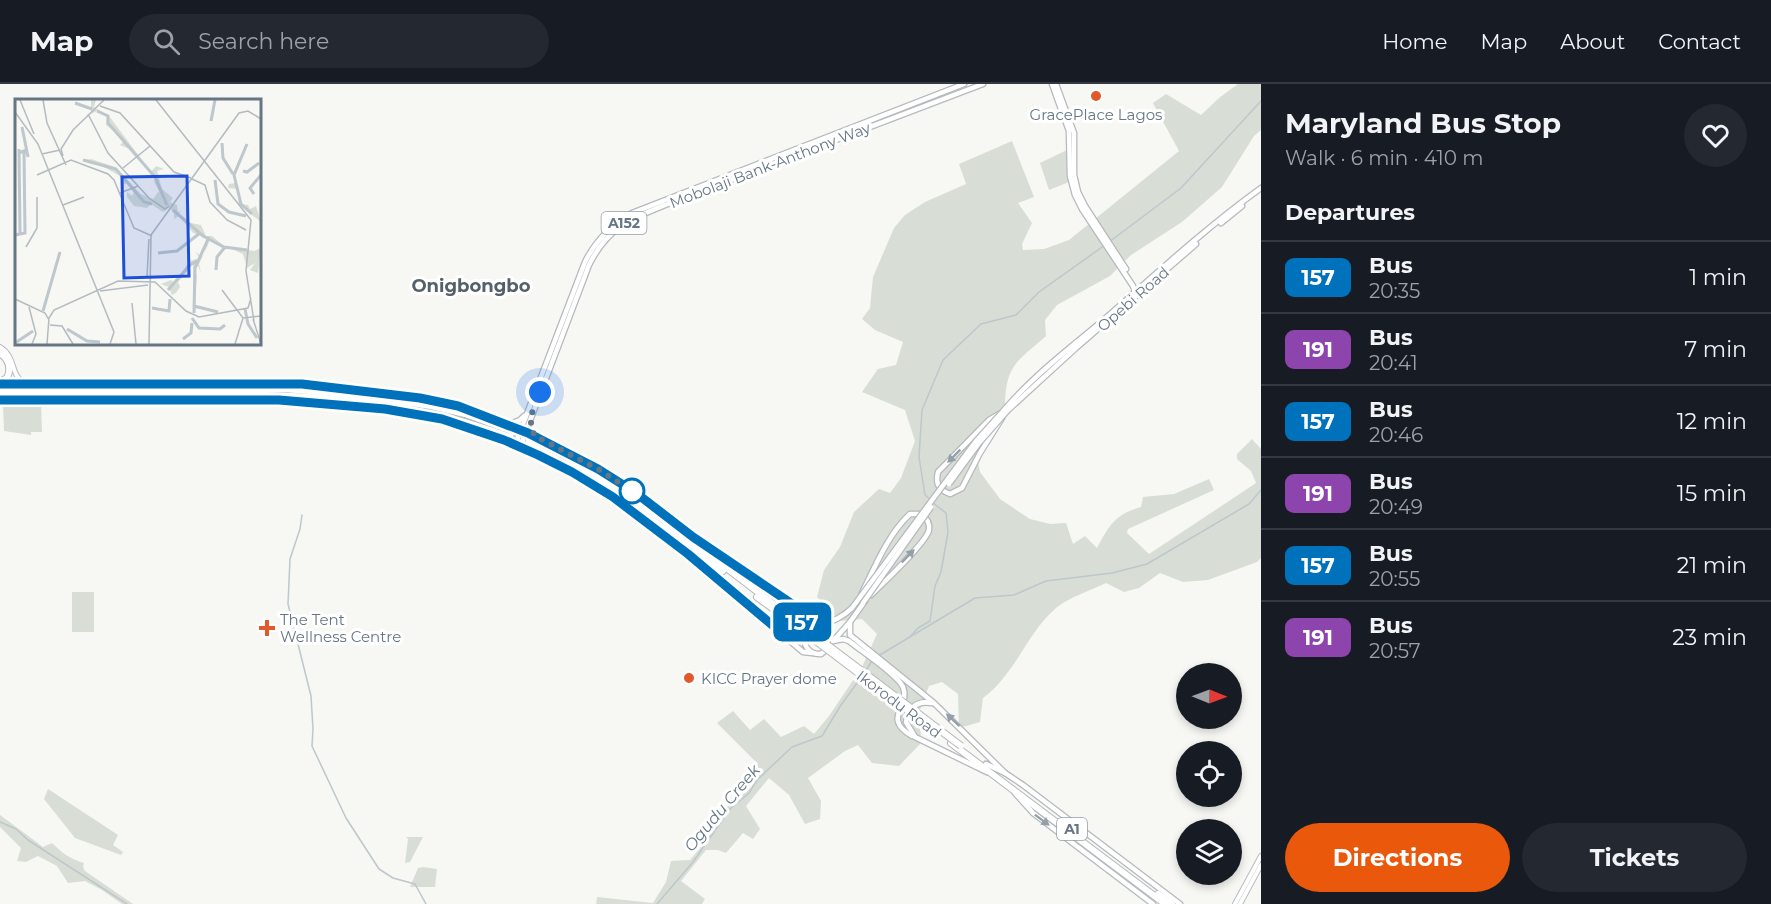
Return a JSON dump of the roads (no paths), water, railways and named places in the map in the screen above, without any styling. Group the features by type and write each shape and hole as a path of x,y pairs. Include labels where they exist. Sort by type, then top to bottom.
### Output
{"highway":[{"path":"0,353 5,357 10,368 7,378 0,383"},
{"path":"69,383 98,389"},
{"path":"188,389 214,383"},
{"name":"Ikorodu Road","path":"0,391 284,389 386,399 441,408 509,433"},
{"path":"199,399 218,394"},
{"name":"Ikorodu Road","path":"0,398 218,394 330,398 386,404 509,433"},
{"path":"16,396 49,400"},
{"name":"Ikorodu Road","path":"531,443 593,472 635,499 783,614"},
{"name":"Ikorodu Road","path":"531,443 587,474 720,568 1165,904"},
{"path":"635,499 651,504"},
{"path":"638,509 645,519"},
{"path":"693,537 707,554"},
{"path":"676,544 696,553"},
{"name":"Ikorodu Road","path":"960,747 986,764 1172,904"}],"main road":[{"name":"Mobolaji Bank-Anthony Way","path":"669,201 964,84"},
{"name":"Mobolaji Bank-Anthony Way","path":"517,446 590,253 606,231 632,213 983,84"},
{"path":"1054,84 1069,131 1070,176 1075,195 1131,280 1135,292"},
{"name":"Opebi Road","path":"1004,412 1233,209 1261,190"},
{"name":"Opebi Road","path":"1004,412 1031,382 1181,254"},
{"path":"1131,280 1137,285 1144,284"},
{"path":"0,347 9,354 15,375 24,384"},
{"name":"Ikorodu Road","path":"0,383 302,384 398,394 458,406 509,433 517,446 531,443 598,469 798,608 818,619 830,622"},
{"name":"Ikorodu Road","path":"0,398 279,400 385,409 509,433 523,431 531,443 645,519 803,652 814,653"},
{"path":"1004,412 962,488 950,494 942,491 936,479 938,472 989,420 1004,412"},
{"path":"863,603 1004,412"},
{"path":"859,598 976,441 1004,412"},
{"path":"509,433 520,420 528,416 531,443"},
{"path":"925,517 914,513 904,520 859,598 854,610 849,624 821,654 814,653 805,645 806,633 836,621 854,610 863,603 924,539 929,527 925,517"},
{"path":"782,632 793,631 799,627 802,616 798,608"},
{"path":"849,624 850,635 934,703 1005,773"},
{"path":"833,641 849,641 903,687 904,697 897,718 899,726 915,737 1000,779"},
{"path":"915,737 906,722 910,710 920,702 934,703"},
{"name":"Ikorodu Road","path":"986,764 1005,773 1180,904"},
{"name":"Ikorodu Road","path":"1000,779 1033,813 1153,904"},
{"path":"1238,904 1261,856"},
{"path":"1238,904 1261,865"}],"waterway":[{"path":"1109,242 1181,188 1261,101"},
{"path":"930,499 925,495 919,457 922,410 943,360 981,324 1016,315 1039,292 1105,245"},
{"path":"878,656 975,598 1014,595 1046,581 1112,573 1147,564 1249,504 1261,490"},
{"path":"911,636 918,628 930,621 935,586 941,572 948,532 946,513 933,503"},
{"path":"302,515 290,559 288,604 311,696 312,746 346,818 379,869 393,878 415,884 426,904"},
{"name":"Ogudu Creek","path":"866,670 872,661"},
{"name":"Ogudu Creek","path":"657,904 693,862 730,809 749,793 757,780 792,747 822,736 860,679"},
{"path":"0,822 16,829 28,840 127,904"}],"place":[{"name":"GracePlace Lagos","path":"1096,96"},
{"name":"The Tent Wellness Centre","path":"267,628"},
{"name":"KICC Prayer dome","path":"689,678"}],"district":[{"name":"Onigbongbo","path":"471,286"}]}
